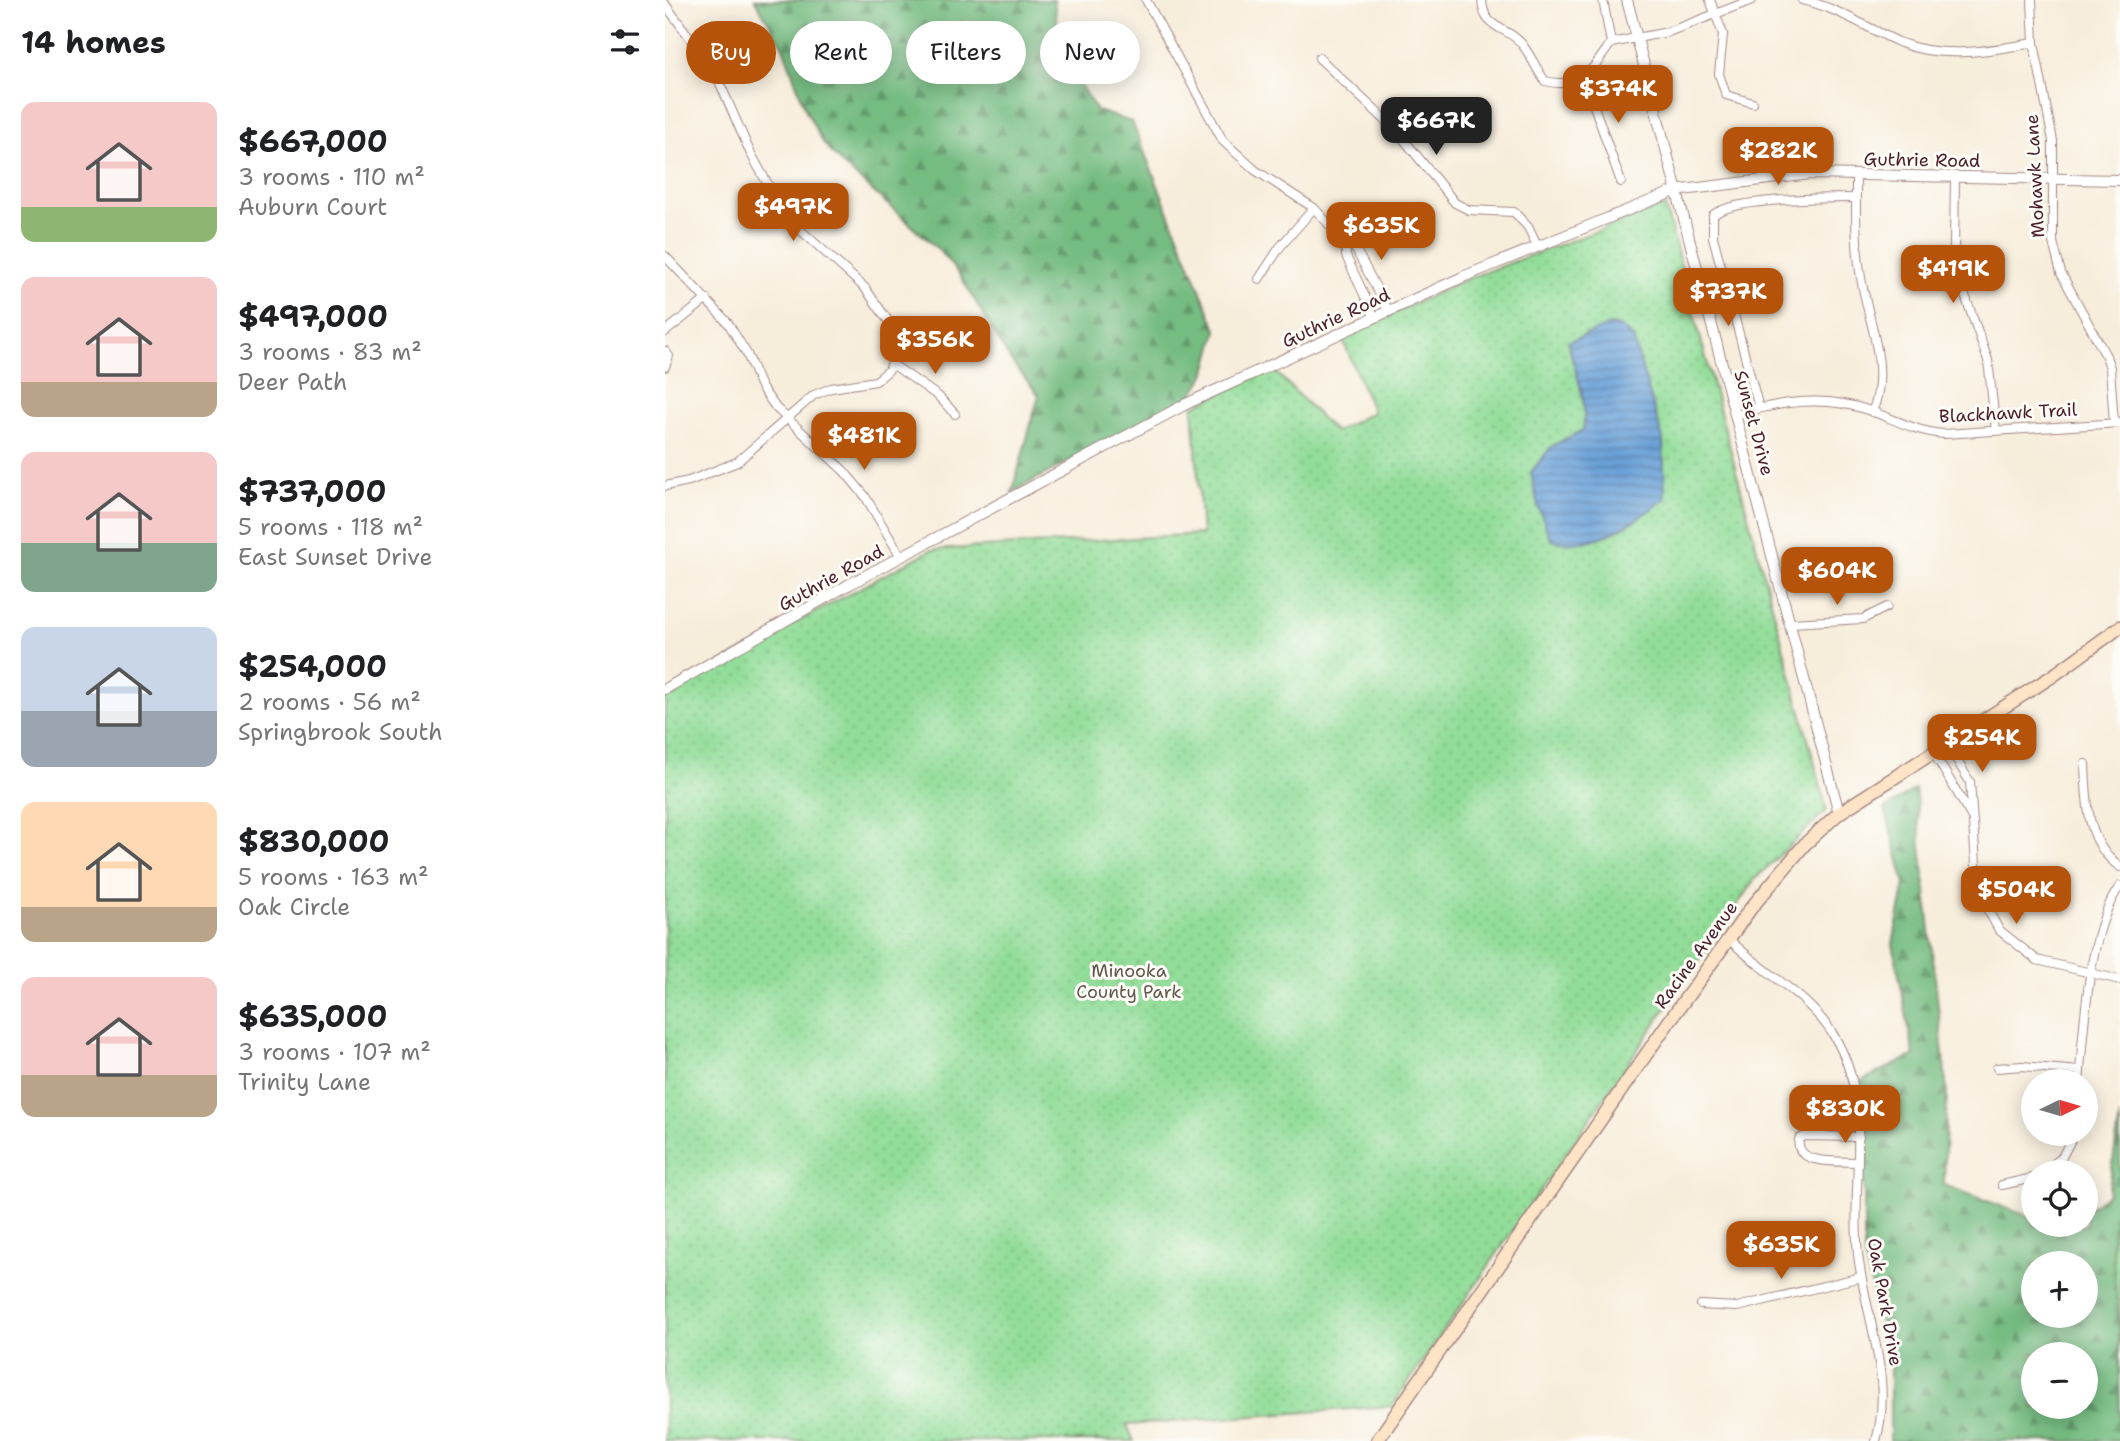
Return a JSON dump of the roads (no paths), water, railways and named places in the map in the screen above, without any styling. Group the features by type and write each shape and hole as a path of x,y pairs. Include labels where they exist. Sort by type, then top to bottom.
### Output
{"main road":[{"name":"Racine Avenue","path":"1377,1441 1729,939 1805,844 1839,813 2054,675 2120,627"}],"street":[{"path":"1146,0 1223,141 1248,164 1314,208 1345,242 1359,253 1389,312"},
{"path":"1482,0 1483,9 1490,21 1499,31 1519,40 1545,81 1562,85 1584,78 1611,43 1668,32 1752,0"},
{"path":"1602,0 1611,43"},
{"name":"Sunset Drive","path":"1627,0 1839,813"},
{"path":"1710,0 1723,34 1721,82 1726,95 1753,103"},
{"path":"1802,0 1832,10 1901,43 1930,51 1961,53 2034,43"},
{"name":"Mohawk Lane","path":"2032,0 2034,43 2051,127 2051,222 2056,260 2106,356 2117,423"},
{"path":"665,4 715,72 750,152 786,217 865,288 894,329 897,350 891,364 876,381 831,388 814,395 786,418 774,433 737,462 689,481 665,486"},
{"path":"1319,58 1397,131 1455,203 1469,211 1514,212 1528,226 1537,246"},
{"path":"1584,78 1621,183"},
{"path":"1856,174 1861,278 1879,364 1879,391 1872,412"},
{"name":"Guthrie Road","path":"665,689 901,556 1216,391 1537,246 1675,191 1768,178 1856,174 2120,180"},
{"path":"1955,176 1954,249 1957,273 1989,360 1996,432"},
{"path":"1759,408 1713,237 1713,215 1724,208 1757,204 1856,198"},
{"path":"1259,279 1280,247 1314,208"},
{"path":"1345,242 1346,256 1375,318"},
{"path":"665,256 728,323 747,354 761,387 786,418 844,471 865,496 901,556"},
{"path":"1359,282 1371,277"},
{"path":"665,332 707,299"},
{"path":"665,351 669,356 665,367"},
{"path":"891,364 938,396 955,414"},
{"name":"Blackhawk Trail","path":"1736,415 1759,408 1803,401 1840,404 1933,433 1996,432 2117,423"},
{"path":"1791,623 1850,621 1868,617 1887,607"},
{"path":"1947,744 1970,782 1980,891 1999,930 2037,960 2120,979"},
{"path":"1933,752 1972,817"},
{"path":"2085,764 2095,838 2104,854 2120,867"},
{"path":"2080,1069 2092,974 2103,923 2120,886"},
{"name":"Oak Park Drive","path":"1729,939 1810,1005 1834,1036 1854,1085 1859,1137 1856,1235 1861,1277 1884,1385 1876,1441"},
{"path":"1997,1068 2022,1066 2057,1069"},
{"path":"1858,1163 1810,1158 1801,1153 1798,1146 1799,1139 1805,1136 1859,1137"},
{"path":"2002,1185 2021,1181"},
{"path":"1701,1305 1737,1307 1861,1277"}],"water":[{"path":"1610,325 1620,327 1633,338 1663,439 1665,499 1612,533 1582,542 1551,540 1538,506 1531,472 1552,446 1583,430 1584,407 1568,342"}],"park label":[{"name":"Minooka County Park","path":"1129,981"}]}
